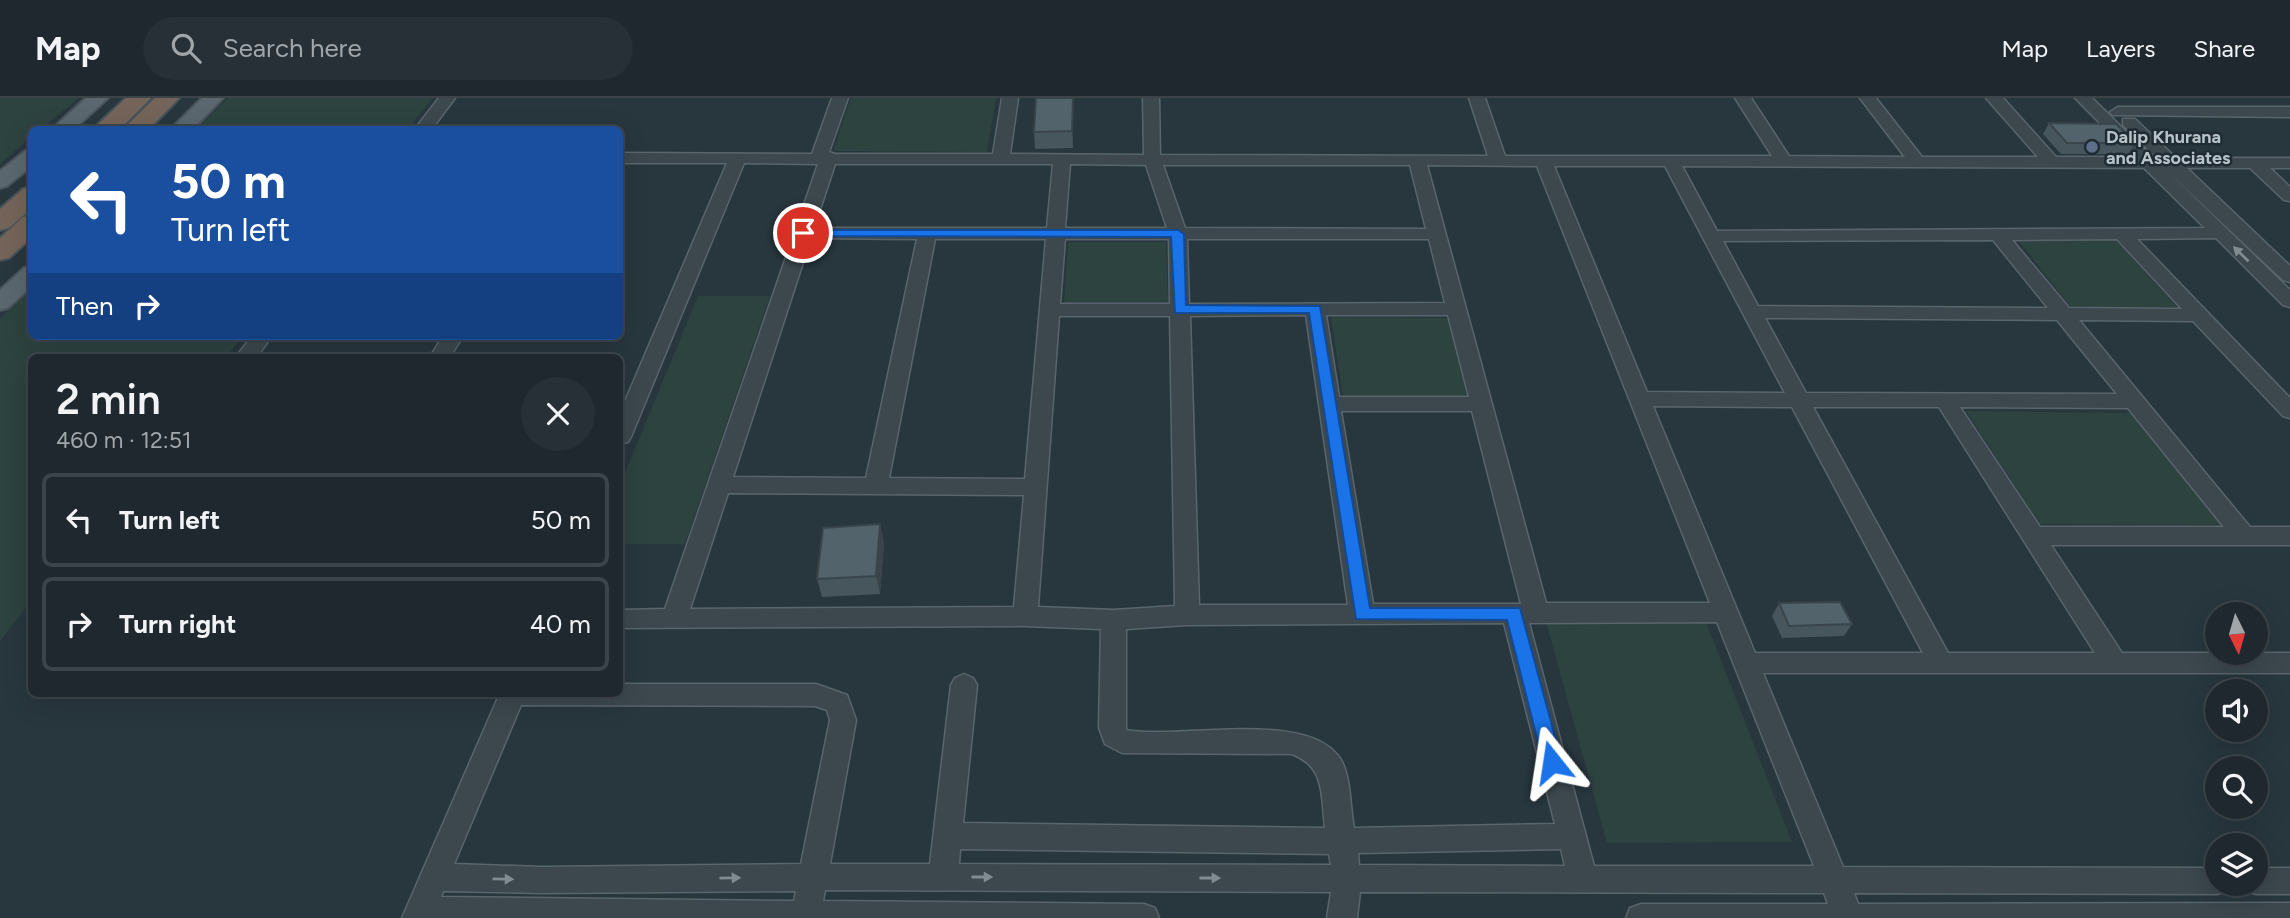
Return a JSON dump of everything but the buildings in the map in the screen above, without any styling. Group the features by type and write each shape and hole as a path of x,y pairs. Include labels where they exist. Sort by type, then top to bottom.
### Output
{"highway":[{"path":"108,126 140,98"},
{"path":"138,126 168,98"},
{"path":"0,222 28,198"},
{"path":"0,252 28,227"}],"main road":[{"path":"66,126 98,98"},
{"path":"184,126 213,98"},
{"path":"0,182 28,158"},
{"path":"0,303 28,277"}],"street":[{"path":"425,126 447,98"},
{"path":"674,619 803,233 840,98"},
{"path":"1001,158 1010,98"},
{"path":"1151,98 1152,158 1178,234 1186,615"},
{"path":"1477,98 1498,159"},
{"path":"1743,98 1783,160"},
{"path":"1868,98 1916,160"},
{"path":"1994,98 2050,160"},
{"path":"2083,98 2290,301"},
{"path":"2104,98 2290,276"},
{"path":"2191,98 2207,112"},
{"path":"2118,112 2290,112"},
{"path":"623,430 738,157"},
{"path":"623,158 2050,160 2290,163"},
{"path":"1025,616 1062,158"},
{"path":"1417,159 1481,404 1583,879"},
{"path":"1543,159 1848,917"},
{"path":"1670,160 1941,663"},
{"path":"2255,163 2290,195"},
{"path":"803,233 1436,234"},
{"path":"876,486 927,233"},
{"path":"1997,233 2244,536"},
{"path":"2122,233 2290,411"},
{"path":"1712,236 2221,233"},
{"path":"1315,309 1362,614"},
{"path":"1050,310 1456,309"},
{"path":"1752,312 2200,315"},
{"path":"248,354 259,340"},
{"path":"1640,399 2134,401"},
{"path":"1945,400 2115,663"},
{"path":"1330,404 1481,404"},
{"path":"719,485 1036,487"},
{"path":"2033,536 2290,536"},
{"path":"623,619 1025,616 1114,620 1186,615 1726,612"},
{"path":"1114,620 1114,736 1122,742 1293,743 1317,752 1330,766 1347,878 1342,918"},
{"path":"1747,663 2290,663"},
{"path":"943,877 964,685"},
{"path":"623,694 816,695 838,703 843,720 806,914"},
{"path":"510,697 419,915 806,914 1144,918"},
{"path":"948,836 1341,841 1572,836"},
{"path":"435,877 542,880 943,877 2205,881"},
{"path":"2268,881 2290,881"},
{"path":"1641,918 2290,917"}],"green space":[{"path":"0,98 79,98 45,126 28,126 28,140 0,164"},
{"path":"228,98 433,98 410,126 199,126"},
{"path":"851,98 996,98 987,152 833,151"},
{"path":"2017,239 2116,240 2177,307 2071,307"},
{"path":"1068,242 1166,242 1168,303 1064,304"},
{"path":"28,291 28,340 240,340 228,354 28,354 28,605 0,641 0,319"},
{"path":"698,296 770,296 685,544 623,544 623,478"},
{"path":"1331,317 1449,318 1469,398 1343,397"},
{"path":"1966,411 2133,413 2221,525 2040,524"},
{"path":"1546,622 1706,622 1792,842 1607,843"}],"place":[{"name":"Dalip Khurana and Associates","path":"2092,147"}],"route":[{"path":"803,233 1178,234 1180,310 1315,309 1362,614 1514,613 1552,762"}]}
